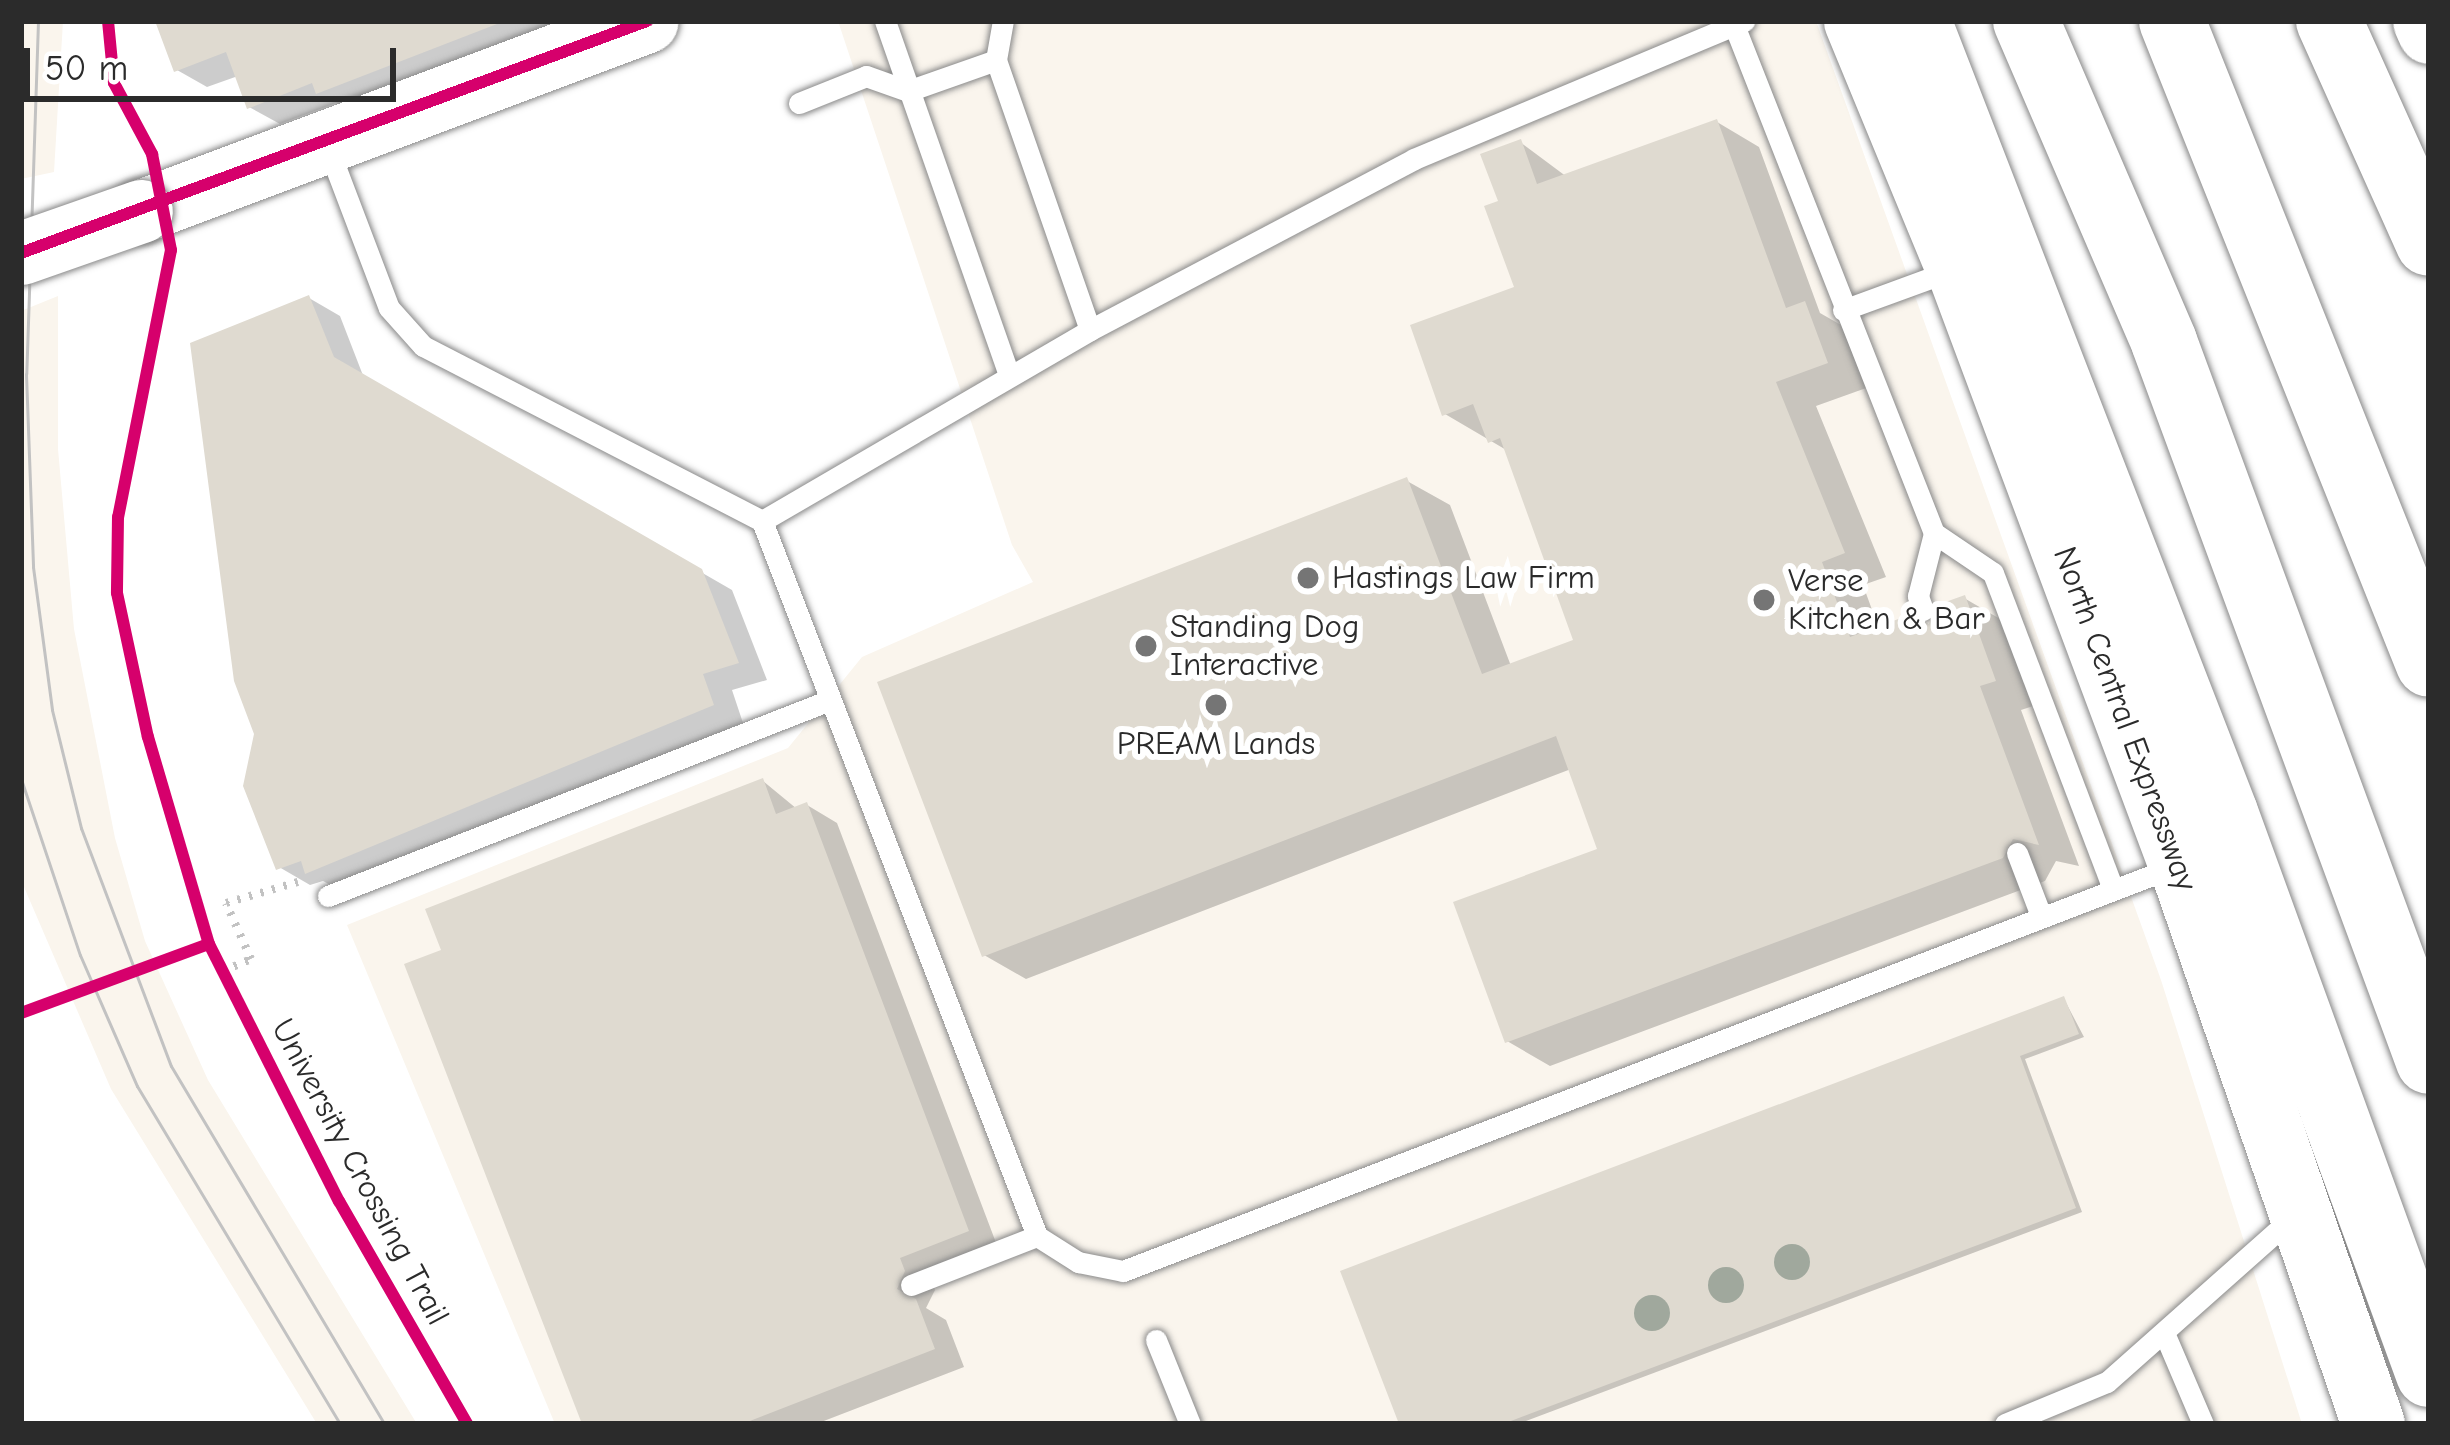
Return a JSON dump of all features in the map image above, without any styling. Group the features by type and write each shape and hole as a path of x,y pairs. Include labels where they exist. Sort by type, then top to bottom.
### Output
{"highway":[{"path":"1918,21 2225,813 2429,1374"},
{"path":"2026,21 2164,342 2429,1060"},
{"path":"2172,21 2429,664"},
{"path":"2329,21 2429,243"}],"main road":[{"path":"21,253 327,144 647,21"},
{"name":"North Central Expressway","path":"1855,21 1957,268 2380,1418"},
{"path":"2424,21 2429,32"}],"lane":[{"path":"884,21 1009,375"},
{"path":"1003,21 996,60 1090,329"},
{"path":"762,520 1090,329 1414,159 1739,23 1843,310 1934,532 1993,573 2114,889"},
{"path":"799,103 866,76 908,91 996,60"},
{"path":"327,144 389,308 423,346 762,520 1037,1236 1078,1262 1123,1271 2180,865"},
{"path":"1843,310 1957,268"},
{"path":"1923,610 1918,596 1934,532"},
{"path":"328,896 830,700"},
{"path":"2017,853 2042,916"},
{"path":"2005,1424 2107,1382 2301,1210"},
{"path":"911,1286 1037,1236"},
{"path":"2165,1335 2203,1424"},
{"path":"1156,1340 1190,1424"}],"path":[{"path":"223,971 251,958 226,903 296,877 301,891"}],"shaded area":[{"path":"21,21 63,21 54,172 21,179"},
{"path":"838,21 1816,21 2161,980 2302,1424 555,1424 347,925 788,748 862,657 1033,582 1012,545"},
{"path":"58,296 58,449 74,629 115,838 145,941 208,1080 417,1424 317,1424 111,1089 21,880 21,311"}],"building":[{"path":"155,21 497,24 316,94 312,83 247,109 226,52 174,72"},
{"path":"1717,119 1786,308 1805,301 1828,363 1776,382 1845,553 1822,562 1850,637 1909,615 1929,624 1937,605 1965,595 1996,681 1980,686 2039,845 2013,839 2003,858 1505,1043 1453,902 1597,849 1556,736 982,957 877,682 1407,477 1482,674 1573,640 1500,438 1488,443 1473,404 1442,416 1410,325 1514,287 1484,206 1498,201 1480,154 1521,139 1537,184"},
{"path":"309,295 334,357 702,569 739,663 703,674 714,705 305,874 301,861 276,870 243,786 254,734 234,681 190,343"},
{"path":"763,778 776,814 807,802 969,1231 900,1258 905,1271 897,1289 916,1299 935,1349 742,1424 582,1424 404,964 441,950 425,909"},
{"path":"2064,996 2079,1034 2020,1056 2076,1208 1503,1424 1399,1424 1340,1271"}],"tram line":[{"path":"38,21 26,374 33,567 52,710 81,828 171,1066 384,1424"},
{"path":"21,779 80,955 137,1086 340,1424"}],"cycle path":[{"name":"University Crossing Trail","path":"108,21 114,83 152,154 171,250 118,517 117,593 148,737 209,944 339,1201 467,1424"},
{"path":"21,253 647,21"},
{"path":"21,1013 209,944"}],"place":[{"name":"Hastings Law Firm","path":"1308,578"},
{"name":"Verse Kitchen & Bar","path":"1764,600"},
{"name":"Standing Dog Interactive","path":"1146,646"},
{"name":"PREAM Lands","path":"1216,705"}]}
